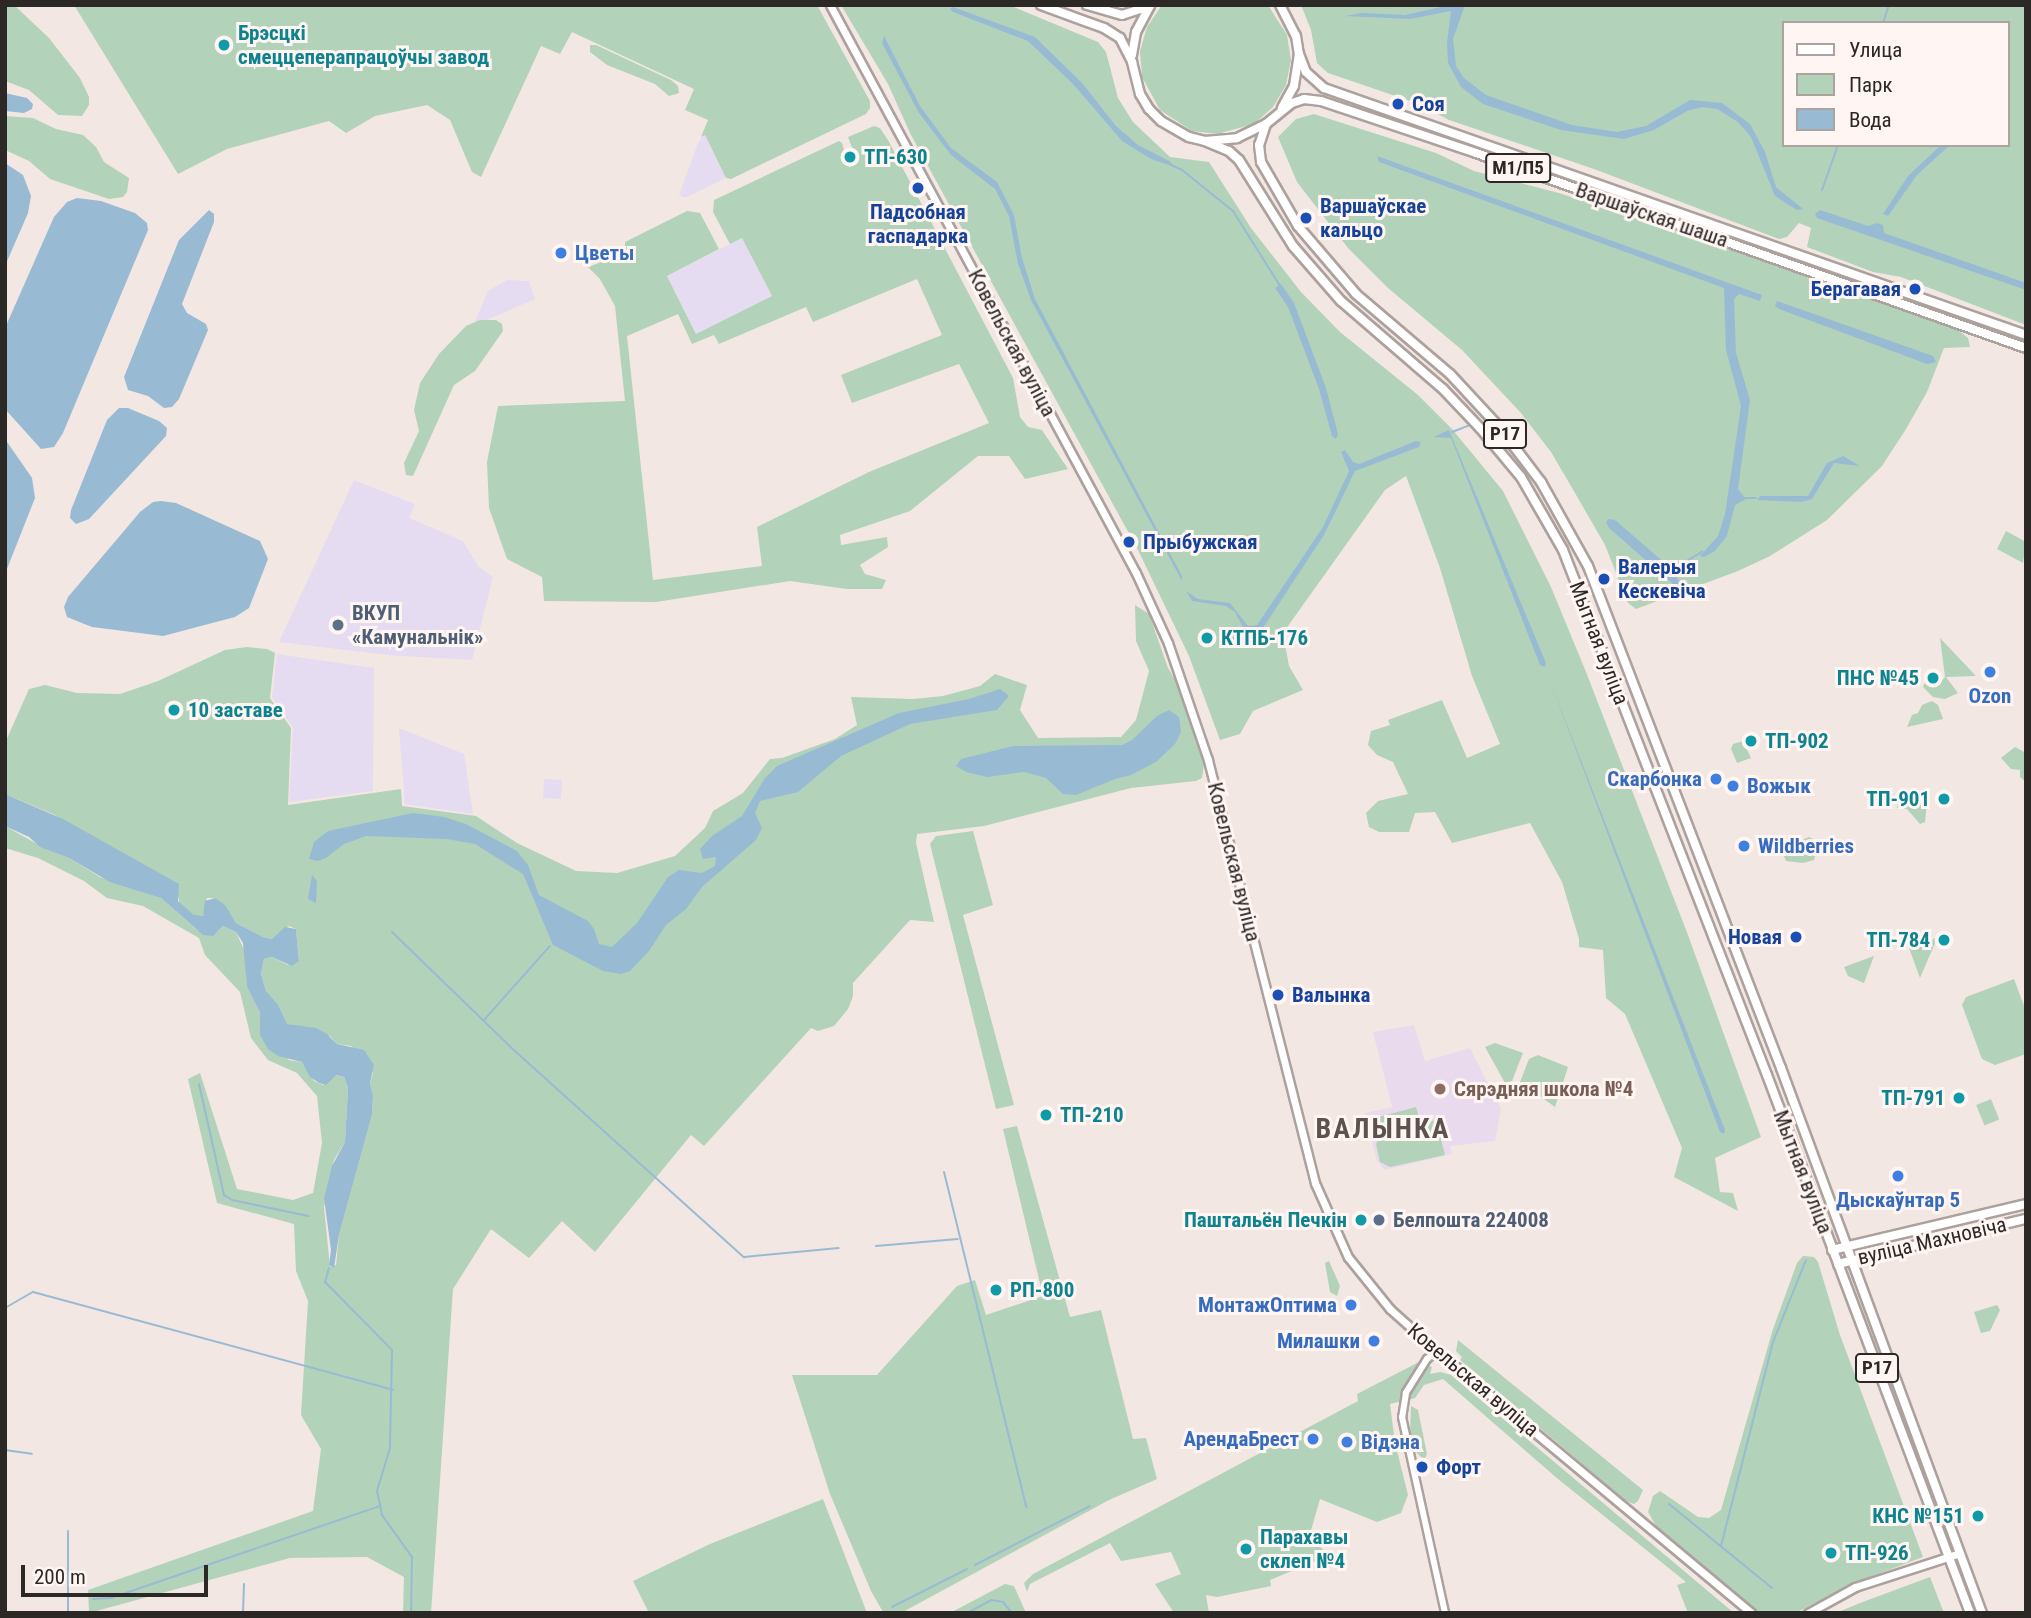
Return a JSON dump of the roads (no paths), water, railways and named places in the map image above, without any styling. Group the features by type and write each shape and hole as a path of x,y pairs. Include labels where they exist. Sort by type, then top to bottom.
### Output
{"main road":[{"name":"Ковельская вуліца","path":"830,5 1136,573 1168,643 1208,760 1315,1183 1333,1230 1366,1283 1437,1351 1751,1613"},
{"name":"Варшаўская шаша","path":"1041,5 1114,32 1126,46 1135,79 1149,109 1174,130 1205,141 1237,138 1266,124 1278,113 1304,99 1321,101 1476,153 2026,348"},
{"name":"Варшаўская шаша","path":"1087,5 1122,15 1150,6"},
{"name":"Варшаўская шаша","path":"1280,5 1293,28 1306,72 1324,88 2026,335"},
{"name":"Варшаўская шаша","path":"1132,62 1136,32 1150,6"},
{"name":"Варшаўская шаша","path":"1278,113 1294,86 1299,54"},
{"name":"Мытная вуліца","path":"1266,124 1259,145 1261,162 1298,226 1356,294 1476,400 1523,456 1566,523 1588,566 1781,1068 1982,1613"},
{"name":"Мытная вуліца","path":"1205,141 1234,155 1279,227 1310,268 1341,301 1461,407 1521,477 1563,550 1970,1613"},
{"name":"вуліца Махновіча","path":"1846,1246 2026,1204"},
{"name":"вуліца Махновіча","path":"1838,1264 2026,1219"},
{"name":"Мытная вуліца","path":"1832,1250 1846,1246"},
{"path":"1808,1613 1855,1587 1960,1552"}],"street":[{"path":"1437,1351 1427,1359 1406,1393 1402,1417 1445,1613"}],"water":[{"path":"1450,5 1465,5 1453,39 1456,66 1464,78 1486,95 1572,125 1617,132 1646,126 1690,100 1722,103 1750,124 1765,152 1776,187 1803,209 1797,210 1775,196 1751,137 1738,122 1717,109 1702,107 1687,111 1654,130 1624,139 1561,130 1483,104 1461,87 1448,63 1447,42 1451,11 1410,19 1345,16 1362,13 1405,15"},
{"path":"953,7 1035,37 1083,84 1116,126 1138,145 1171,162 1172,166 1151,159 1122,141 1074,85 1028,41 953,12 950,9"},
{"path":"884,36 920,106 951,148 997,182 1014,215 1022,258 1035,299 1182,576 1182,581 1031,300 1018,264 1009,216 995,189 951,155 919,113 882,43"},
{"path":"5,93 27,98 33,104 32,109 24,113 5,111"},
{"path":"1939,147 1948,147 1917,175 1888,216 1883,214 1908,176"},
{"path":"1377,156 1762,295 1760,301 1739,294 1734,299 1736,353 1750,400 1738,489 1746,499 1735,505 1727,536 1715,551 1704,557 1700,556 1718,536 1725,514 1741,406 1726,350 1724,288 1379,162"},
{"path":"5,163 23,175 31,196 28,213 5,266"},
{"path":"77,198 101,201 135,213 147,223 148,230 63,433 54,447 41,449 5,409 5,328 54,217 67,202"},
{"path":"209,210 214,214 214,222 182,304 187,313 206,324 208,330 179,399 172,407 164,408 148,396 128,390 124,377 179,240"},
{"path":"1820,210 1868,226 1877,223 1883,225 1884,233 2026,283 2026,290 1817,218 1815,214"},
{"path":"1281,284 1294,303 1326,388 1338,434 1336,439 1332,436 1319,389 1288,307 1275,288"},
{"path":"1777,301 1933,356 1936,362 1927,364 1779,309 1775,306"},
{"path":"119,408 128,408 159,421 167,428 166,436 89,519 76,524 70,518 71,510 107,420"},
{"path":"1449,430 1546,663 1545,667 1540,665 1451,438 1433,437"},
{"path":"5,439 32,478 35,498 5,574"},
{"path":"1416,441 1421,442 1419,447 1355,471 1324,535 1265,625 1254,635 1223,649 1223,644 1245,631 1235,612 1226,606 1192,601 1186,591 1198,599 1230,603 1248,626 1257,625 1323,527 1349,471 1341,452 1345,450 1353,462 1359,464"},
{"path":"1843,456 1860,466 1834,463 1812,499 1802,502 1757,500 1760,496 1808,496 1827,463"},
{"path":"153,502 176,503 260,541 268,559 249,608 235,617 163,636 92,627 67,617 64,607 68,597 140,512"},
{"path":"1609,519 1615,520 1666,564 1680,564 1675,574 1682,587 1675,586 1609,528 1606,522"},
{"path":"1550,681 1725,1130 1724,1134 1720,1132"},
{"path":"1000,689 1009,696 997,710 910,724 841,756 798,792 760,801 755,813 762,828 756,840 702,887 686,909 666,925 649,951 630,971 621,974 603,971 553,945 523,874 475,844 447,839 366,836 344,844 326,858 318,861 309,859 314,842 328,831 413,813 444,817 466,824 517,851 528,865 539,895 588,921 599,944 612,947 637,923 668,877 679,870 702,873 715,866 716,857 703,859 700,849 712,836 742,816 765,778 777,766 899,713 969,699"},
{"path":"1169,710 1179,717 1181,732 1175,744 1156,762 1131,775 1076,795 1063,794 1046,778 1024,772 987,777 966,772 956,766 961,759 1013,746 1122,745 1132,740 1157,716"},
{"path":"5,794 63,819 179,884 178,901 193,914 203,916 205,901 215,898 225,905 236,923 263,937 272,939 285,927 296,929 299,961 292,966 272,957 264,959 261,974 266,991 278,1005 287,1024 316,1028 337,1044 364,1050 374,1065 370,1083 373,1096 372,1115 339,1235 334,1268 329,1265 331,1250 324,1198 332,1166 345,1142 348,1088 344,1077 336,1075 326,1085 319,1083 310,1077 302,1062 278,1056 268,1049 260,1035 260,1013 247,987 243,943 236,932 223,926 213,936 203,935 161,898 110,882 69,858 40,847 29,837 5,826"},
{"path":"312,875 317,881 316,903 308,899"}],"waterway":[{"path":"1884,21 1889,5"},
{"path":"1822,190 1837,147"},
{"path":"1171,165 1182,170 1233,211 1280,286"},
{"path":"1452,432 1470,425"},
{"path":"1744,498 1756,498"},
{"path":"1680,565 1702,552"},
{"path":"392,932 516,1052 744,1257 839,1248"},
{"path":"484,1020 550,946"},
{"path":"199,1084 224,1195 232,1200 308,1216"},
{"path":"944,1172 1026,1507"},
{"path":"876,1246 958,1239"},
{"path":"1721,1546 1773,1342 1806,1260"},
{"path":"329,1268 325,1282 392,1350 390,1448 377,1491 382,1515 412,1557 411,1613"},
{"path":"5,1308 33,1292 393,1390"},
{"path":"5,1450 32,1454"},
{"path":"1669,1504 1772,1588"},
{"path":"93,1599 111,1598 379,1506"},
{"path":"975,1565 1090,1506"},
{"path":"68,1531 68,1613"},
{"path":"892,1607 967,1569"},
{"path":"243,1613 244,1584"},
{"path":"967,1613 991,1600 1003,1602 1012,1613"}],"place":[{"name":"Брэсцкі смеццеперапрацоўчы завод","path":"224,45"},
{"name":"Соя","path":"1398,104"},
{"name":"ТП-630","path":"850,157"},
{"name":"Падсобная гаспадарка","path":"918,188"},
{"name":"Варшаўскае кальцо","path":"1306,218"},
{"name":"Цветы","path":"561,253"},
{"name":"Берагавая","path":"1915,289"},
{"name":"Прыбужская","path":"1129,542"},
{"name":"Валерыя Кескевіча","path":"1604,579"},
{"name":"ВКУП «Камунальнік»","path":"338,625"},
{"name":"КТПБ-176","path":"1207,638"},
{"name":"Ozon","path":"1990,672"},
{"name":"ПНС №45","path":"1933,678"},
{"name":"10 заставе","path":"174,710"},
{"name":"ТП-902","path":"1751,741"},
{"name":"Скарбонка","path":"1716,779"},
{"name":"Вожык","path":"1733,786"},
{"name":"ТП-901","path":"1944,799"},
{"name":"Wildberries","path":"1744,846"},
{"name":"Новая","path":"1796,937"},
{"name":"ТП-784","path":"1944,940"},
{"name":"Валынка","path":"1278,995"},
{"name":"Сярэдняя школа №4","path":"1440,1089"},
{"name":"ТП-791","path":"1959,1098"},
{"name":"ТП-210","path":"1046,1115"},
{"name":"Дыскаўнтар 5","path":"1898,1176"},
{"name":"Паштальён Печкін","path":"1361,1220"},
{"name":"Белпошта 224008","path":"1379,1220"},
{"name":"РП-800","path":"996,1290"},
{"name":"МонтажОптима","path":"1351,1305"},
{"name":"Милашки","path":"1374,1341"},
{"name":"АрендаБрест","path":"1313,1439"},
{"name":"Відэна","path":"1347,1442"},
{"name":"Форт","path":"1422,1467"},
{"name":"КНС №151","path":"1978,1516"},
{"name":"Парахавы склеп №4","path":"1246,1549"},
{"name":"ТП-926","path":"1831,1553"}],"district":[{"name":"ВАЛЫНКА","path":"1383,1129"}]}
